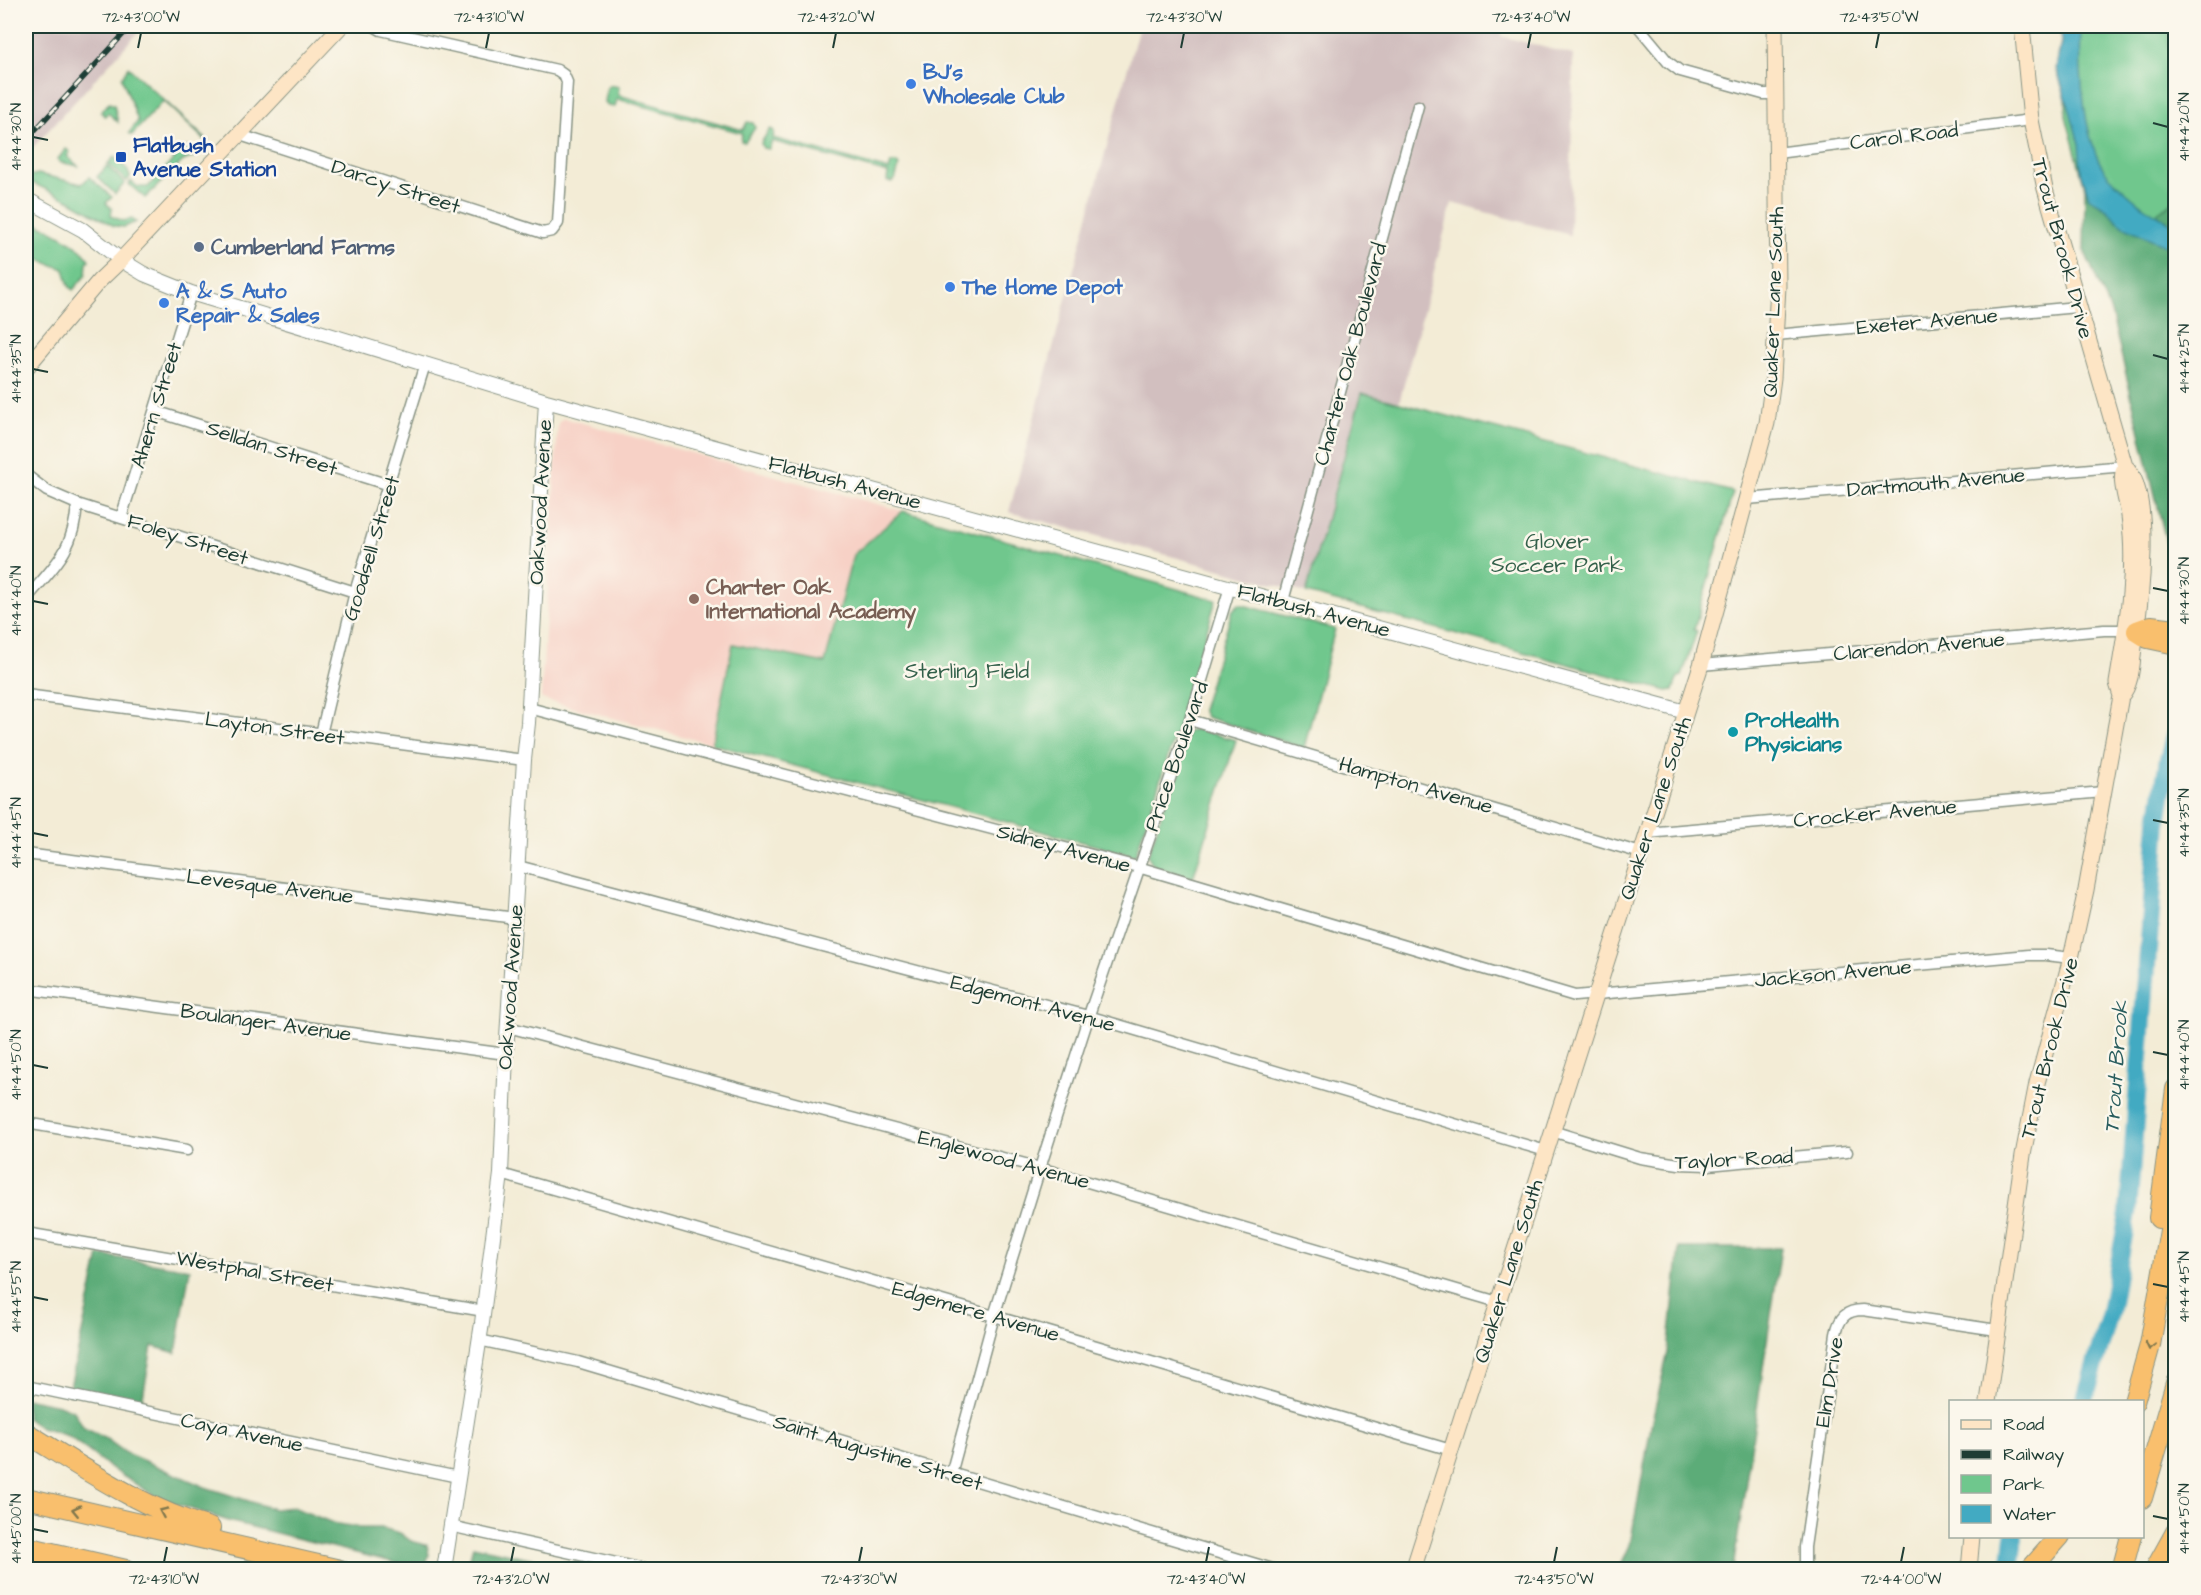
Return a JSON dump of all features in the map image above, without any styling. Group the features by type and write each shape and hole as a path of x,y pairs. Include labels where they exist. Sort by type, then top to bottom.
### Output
{"highway":[{"path":"2131,630 2151,626 2175,629"},
{"path":"2131,630 2148,638 2175,644"},
{"path":"2160,1288 2156,1246 2175,1089"},
{"path":"2134,1400 2149,1351 2175,1196"},
{"path":"2144,1491 2175,1383"},
{"path":"26,1433 109,1484 150,1506 235,1536 276,1555"},
{"path":"26,1498 340,1569"},
{"path":"2155,1569 2175,1532"},
{"path":"2036,1564 2058,1538"},
{"path":"2122,1569 2131,1538"},
{"path":"26,1547 126,1569"},
{"path":"26,1564 64,1569"}],"main road":[{"path":"26,368 99,280 122,260 341,26"},
{"name":"Quaker Lane South","path":"1413,1569 1701,665 1767,423 1776,335 1775,26"},
{"name":"Trout Brook Drive","path":"1988,1400 2023,1155 2037,1083 2071,958 2086,890 2121,696 2128,685 2131,630 2143,579 2142,525 2134,478 2125,465 2077,307 2045,189 2031,120 2022,26"},
{"path":"1969,1569 1972,1538"}],"street":[{"name":"Darcy Street","path":"240,135 543,233 552,231 558,223 567,82 564,75 557,70 381,30 374,26"},
{"path":"1638,26 1668,62 1680,71 1763,94 1776,94"},
{"name":"Charter Oak Boulevard","path":"1283,601 1418,106"},
{"name":"Carol Road","path":"1777,153 2031,120"},
{"name":"Flatbush Avenue","path":"28,200 83,230 144,274 191,292 546,401 1686,712"},
{"name":"Ahern Street","path":"121,518 191,292"},
{"name":"Exeter Avenue","path":"1776,335 2077,307"},
{"name":"Goodsell Street","path":"321,734 355,592 425,364"},
{"name":"Oakwood Avenue","path":"444,1569 484,1311 501,1174 506,1054 529,708 546,401"},
{"name":"Selldan Street","path":"155,411 389,485"},
{"name":"Dartmouth Avenue","path":"1747,499 2125,465"},
{"name":"Foley Street","path":"26,475 47,491 77,504 355,592"},
{"path":"26,599 60,560 68,547 74,533 77,504"},
{"name":"Price Boulevard","path":"951,1474 994,1316 1040,1168 1088,1016 1190,720 1230,587"},
{"name":"Clarendon Avenue","path":"1701,665 2131,630"},
{"name":"Layton Street","path":"26,694 524,760"},
{"name":"Sidney Avenue","path":"529,708 1138,867 1575,996 1596,994"},
{"name":"Hampton Avenue","path":"1190,720 1641,853"},
{"name":"Crocker Avenue","path":"1647,833 2103,792"},
{"name":"Levesque Avenue","path":"26,854 515,918"},
{"name":"Edgemont Avenue","path":"518,866 1088,1016 1546,1151"},
{"name":"Jackson Avenue","path":"1596,994 2046,954 2071,958"},
{"name":"Boulanger Avenue","path":"26,989 506,1054"},
{"name":"Englewood Avenue","path":"508,1027 1040,1168 1498,1302"},
{"path":"26,1123 187,1150"},
{"name":"Taylor Road","path":"1552,1131 1640,1158 1679,1164 1708,1164 1847,1152"},
{"name":"Edgemere Avenue","path":"501,1174 1451,1450"},
{"name":"Westphal Street","path":"26,1233 484,1311"},
{"name":"Elm Drive","path":"1805,1569 1805,1547 1834,1346 1837,1327 1842,1317 1851,1311 1863,1310 1997,1330"},
{"name":"Saint Augustine Street","path":"479,1340 578,1362 1276,1569"},
{"name":"Caya Avenue","path":"26,1386 458,1477"},
{"path":"450,1527 648,1569"}],"shaded area":[{"path":"26,26 144,26 26,155"},
{"path":"1139,26 1503,26 1501,36 1573,55 1570,235 1452,203 1399,403 1362,393 1306,593 1009,512"},
{"name":"Charter Oak International Academy","path":"564,418 903,511 853,555 825,663 733,644 712,744 541,698 558,423"}],"green space":[{"path":"2067,26 2172,26 2169,31 2173,202 2139,225 2102,205 2085,188 2066,116"},
{"path":"128,67 208,141 163,101 132,135 129,133 138,121 122,78"},
{"path":"610,85 619,87 618,95 743,130 747,122 753,123 755,128 745,142 741,141 742,133 617,99 615,107 608,106 605,102 607,88"},
{"path":"109,103 114,105 118,122 108,113 105,116 101,112"},
{"path":"771,129 774,131 773,138 889,170 891,163 896,163 899,166 895,180 887,181 888,173 772,141 769,149 763,148 761,143"},
{"path":"188,147 197,153 183,161 145,198 129,184 131,181 138,187 148,187 184,148"},
{"path":"66,149 70,152 67,156 78,166 59,162 58,159"},
{"path":"114,157 127,169 130,177 127,181 108,164"},
{"path":"107,166 125,183 115,194 97,177"},
{"path":"38,174 82,184 89,177 112,197 106,203 112,209 111,216 123,221 132,219 136,222 124,227 114,226 71,201 26,180 29,176"},
{"path":"2085,188 2102,205 2139,225 2173,202 2175,206 2175,572 2111,312 2084,250"},
{"path":"26,219 51,230 70,242 89,260 86,275 73,290 69,286 64,269 26,255"},
{"name":"Glover Soccer Park","path":"1362,393 1733,492 1694,630 1697,631 1682,676 1678,677 1673,690 1667,691 1306,593"},
{"name":"Sterling Field","path":"903,511 1216,600 1179,723 1135,856 712,744 733,644 825,663 853,555"},
{"path":"1239,604 1335,629 1304,748 1206,717 1202,710 1232,611"},
{"path":"1195,729 1236,740 1193,878 1154,866 1148,856 1188,732"},
{"path":"1679,1248 1781,1248 1733,1569 1619,1569 1630,1545 1652,1421 1668,1352"},
{"path":"99,1255 190,1269 176,1353 152,1346 142,1402 70,1387"},
{"path":"26,1398 59,1405 74,1411 84,1428 105,1438 126,1453 205,1487 274,1509 293,1507 333,1523 362,1528 382,1528 400,1533 411,1541 427,1545 429,1555 425,1567 422,1569 412,1567 232,1522 160,1499 116,1472 68,1436 41,1428 26,1418"},
{"path":"473,1546 581,1569 467,1569"}],"water":[{"path":"2060,26 2081,26 2082,85 2085,108 2095,150 2103,167 2113,180 2134,198 2175,227 2175,250 2127,228 2107,209 2089,198 2081,172 2079,144 2056,68 2061,42"}],"waterway":[{"name":"Trout Brook","path":"2085,1400 2110,1313 2128,1213 2158,822 2168,759 2176,733"},
{"name":"Trout Brook","path":"2010,1570 2014,1538"}],"railway":[{"path":"26,140 131,26"}],"place":[{"name":"BJ's Wholesale Club","path":"911,84"},
{"name":"Flatbush Avenue Station","path":"121,157"},
{"name":"Cumberland Farms","path":"199,247"},
{"name":"The Home Depot","path":"950,287"},
{"name":"A & S Auto Repair & Sales","path":"164,303"},
{"name":"Charter Oak International Academy","path":"694,599"},
{"name":"ProHealth Physicians","path":"1733,732"}]}
